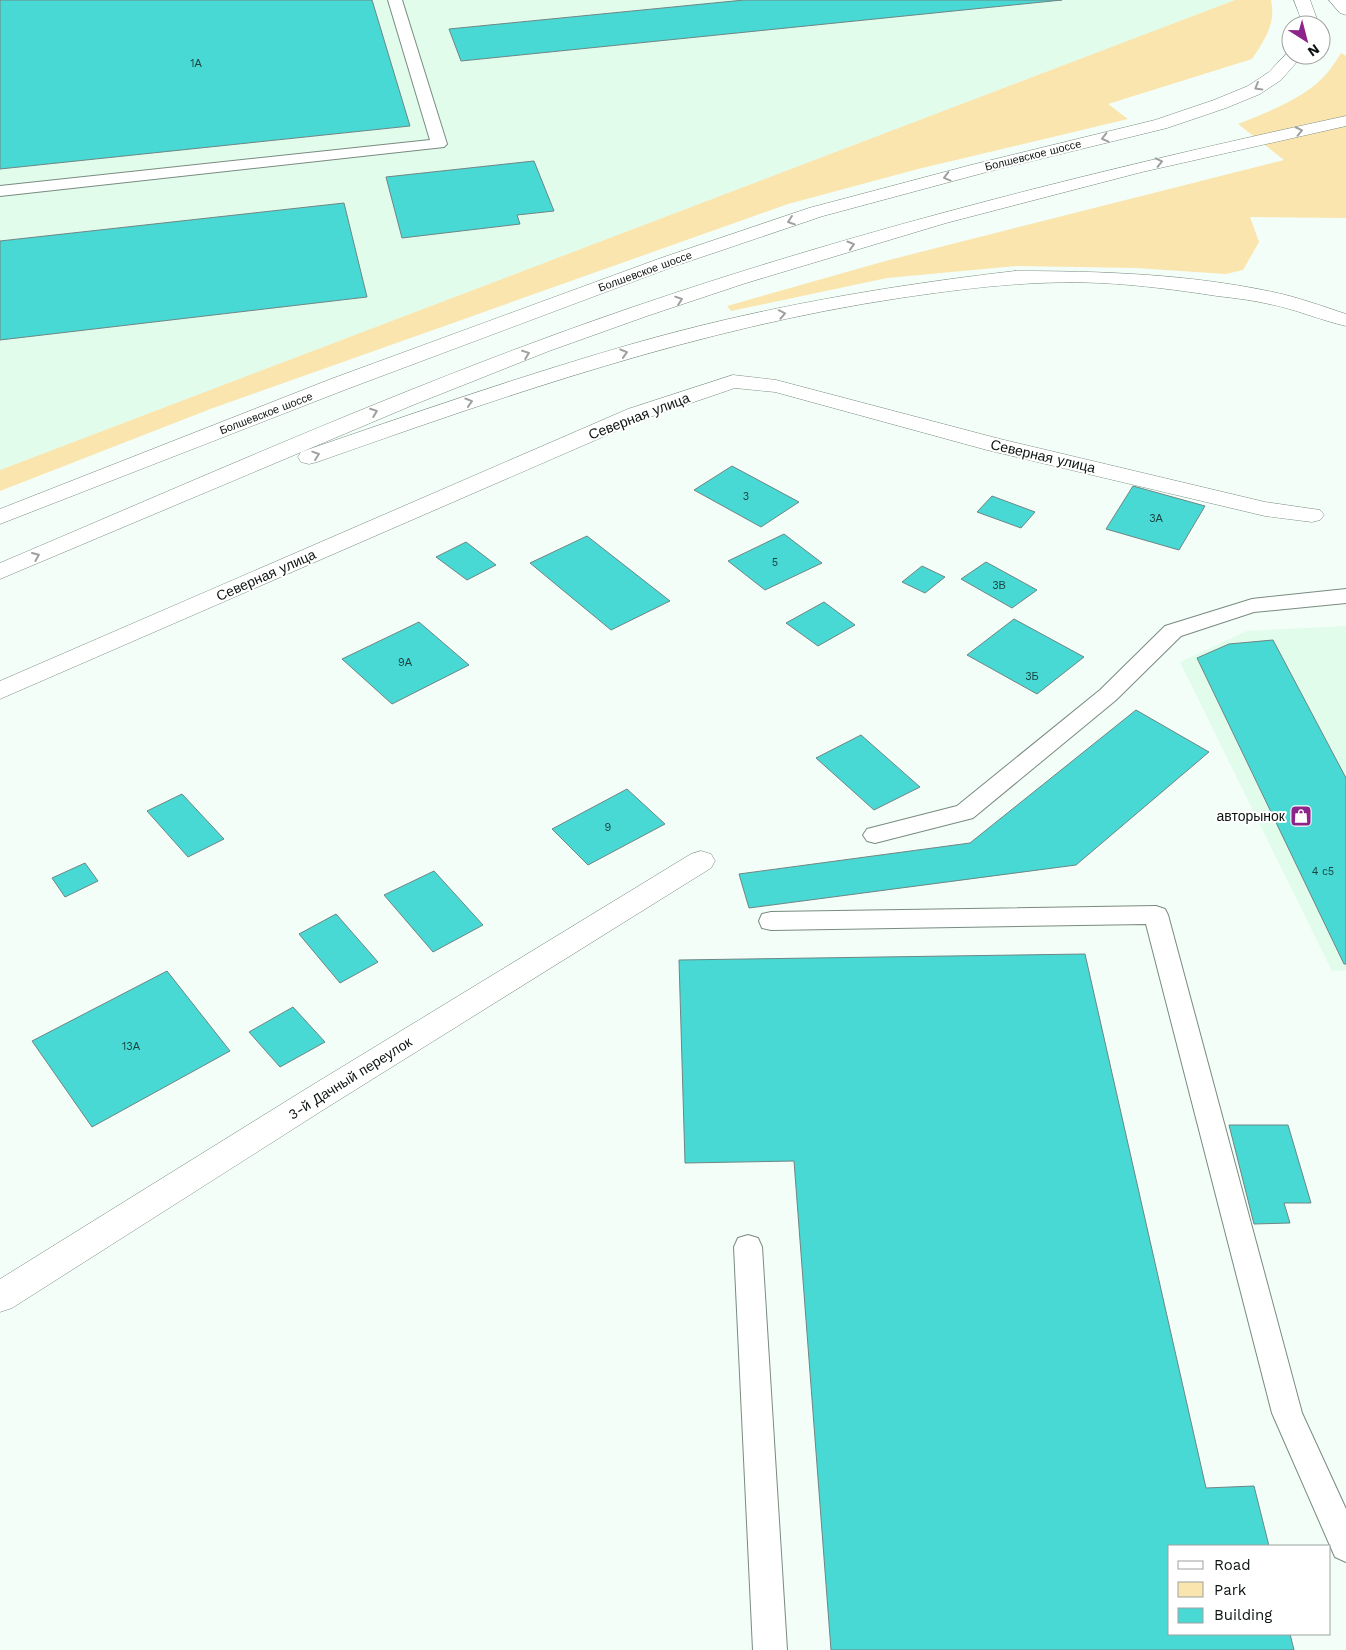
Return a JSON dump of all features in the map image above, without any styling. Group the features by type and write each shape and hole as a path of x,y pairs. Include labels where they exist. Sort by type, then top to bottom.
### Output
{"main road":[{"path":"1302,0 1308,15"},
{"path":"1337,0 1346,10"},
{"name":"Болшевское шоссе","path":"0,517 339,384 668,262 816,212 1161,124 1254,90 1275,76 1285,65"},
{"path":"0,572 339,426 544,346 744,278 933,220 1112,173 1346,121"},
{"path":"72,541 432,414 640,348 751,320 861,298 1015,277 1100,277 1172,283 1272,298 1346,320"},
{"name":"Северная улица","path":"0,691 636,414 733,381 776,386 995,445 1265,509 1312,515"},
{"name":"3-й Дачный переулок","path":"0,1297 312,1101 701,861"}],"lane":[{"path":"0,191 439,144 395,0"},
{"path":"875,835 965,812 1108,695 1173,631 1252,606 1346,596"},
{"path":"771,922 1156,915 1287,1414 1346,1546"},
{"path":"748,1247 770,1650"}],"shaded area":[{"path":"0,0 1235,0 0,470"},
{"name":"авторынок","path":"1346,626 1346,970 1332,971 1180,662 1247,631"}],"green space":[{"path":"1235,0 1271,0 1271,24 1252,59 1108,104 1128,119 918,169 788,204 213,408 0,491 0,470"},
{"path":"1341,53 1346,56 1346,218 1250,217 1259,242 1243,270 1226,274 1136,268 1016,266 887,278 731,311 727,306 889,260 1284,160 1238,124 1287,103 1310,89 1328,72"}],"building":[{"path":"0,0 372,0 410,126 0,169"},
{"path":"744,0 1062,0 461,61 449,29"},
{"path":"534,161 554,211 517,215 520,224 402,238 386,177"},
{"path":"344,203 367,297 0,340 0,241"},
{"path":"732,466 799,502 761,527 694,490"},
{"path":"1133,486 1205,506 1179,550 1106,529"},
{"path":"992,496 1035,512 1021,528 977,512"},
{"path":"784,534 822,563 765,590 728,561"},
{"path":"587,536 670,601 611,630 530,563"},
{"path":"466,542 496,565 467,580 436,557"},
{"path":"986,562 1037,590 1012,608 961,579"},
{"path":"922,566 945,577 925,593 902,582"},
{"path":"824,602 855,625 818,646 786,623"},
{"path":"1014,619 1084,657 1037,694 967,655"},
{"path":"419,622 469,665 392,704 342,659"},
{"name":"авторынок","path":"1273,640 1346,778 1346,964 1344,964 1197,658 1229,644"},
{"path":"1136,710 1209,752 1076,865 749,908 739,874 970,843"},
{"path":"861,735 920,787 874,810 816,758"},
{"path":"627,789 665,824 588,865 552,829"},
{"path":"182,794 224,839 188,857 147,811"},
{"path":"85,863 98,881 65,897 52,878"},
{"path":"434,871 483,925 433,952 384,895"},
{"path":"336,914 378,962 340,983 299,934"},
{"path":"1085,954 1206,1488 1254,1486 1269,1545 1168,1545 1168,1635 1290,1635 1294,1650 831,1650 794,1161 685,1163 679,960"},
{"path":"167,971 230,1051 92,1127 32,1041"},
{"path":"293,1007 325,1042 280,1067 249,1032"},
{"path":"1229,1125 1288,1125 1311,1203 1284,1203 1290,1223 1254,1224"}],"place":[{"name":"авторынок","path":"1301,816"}]}
